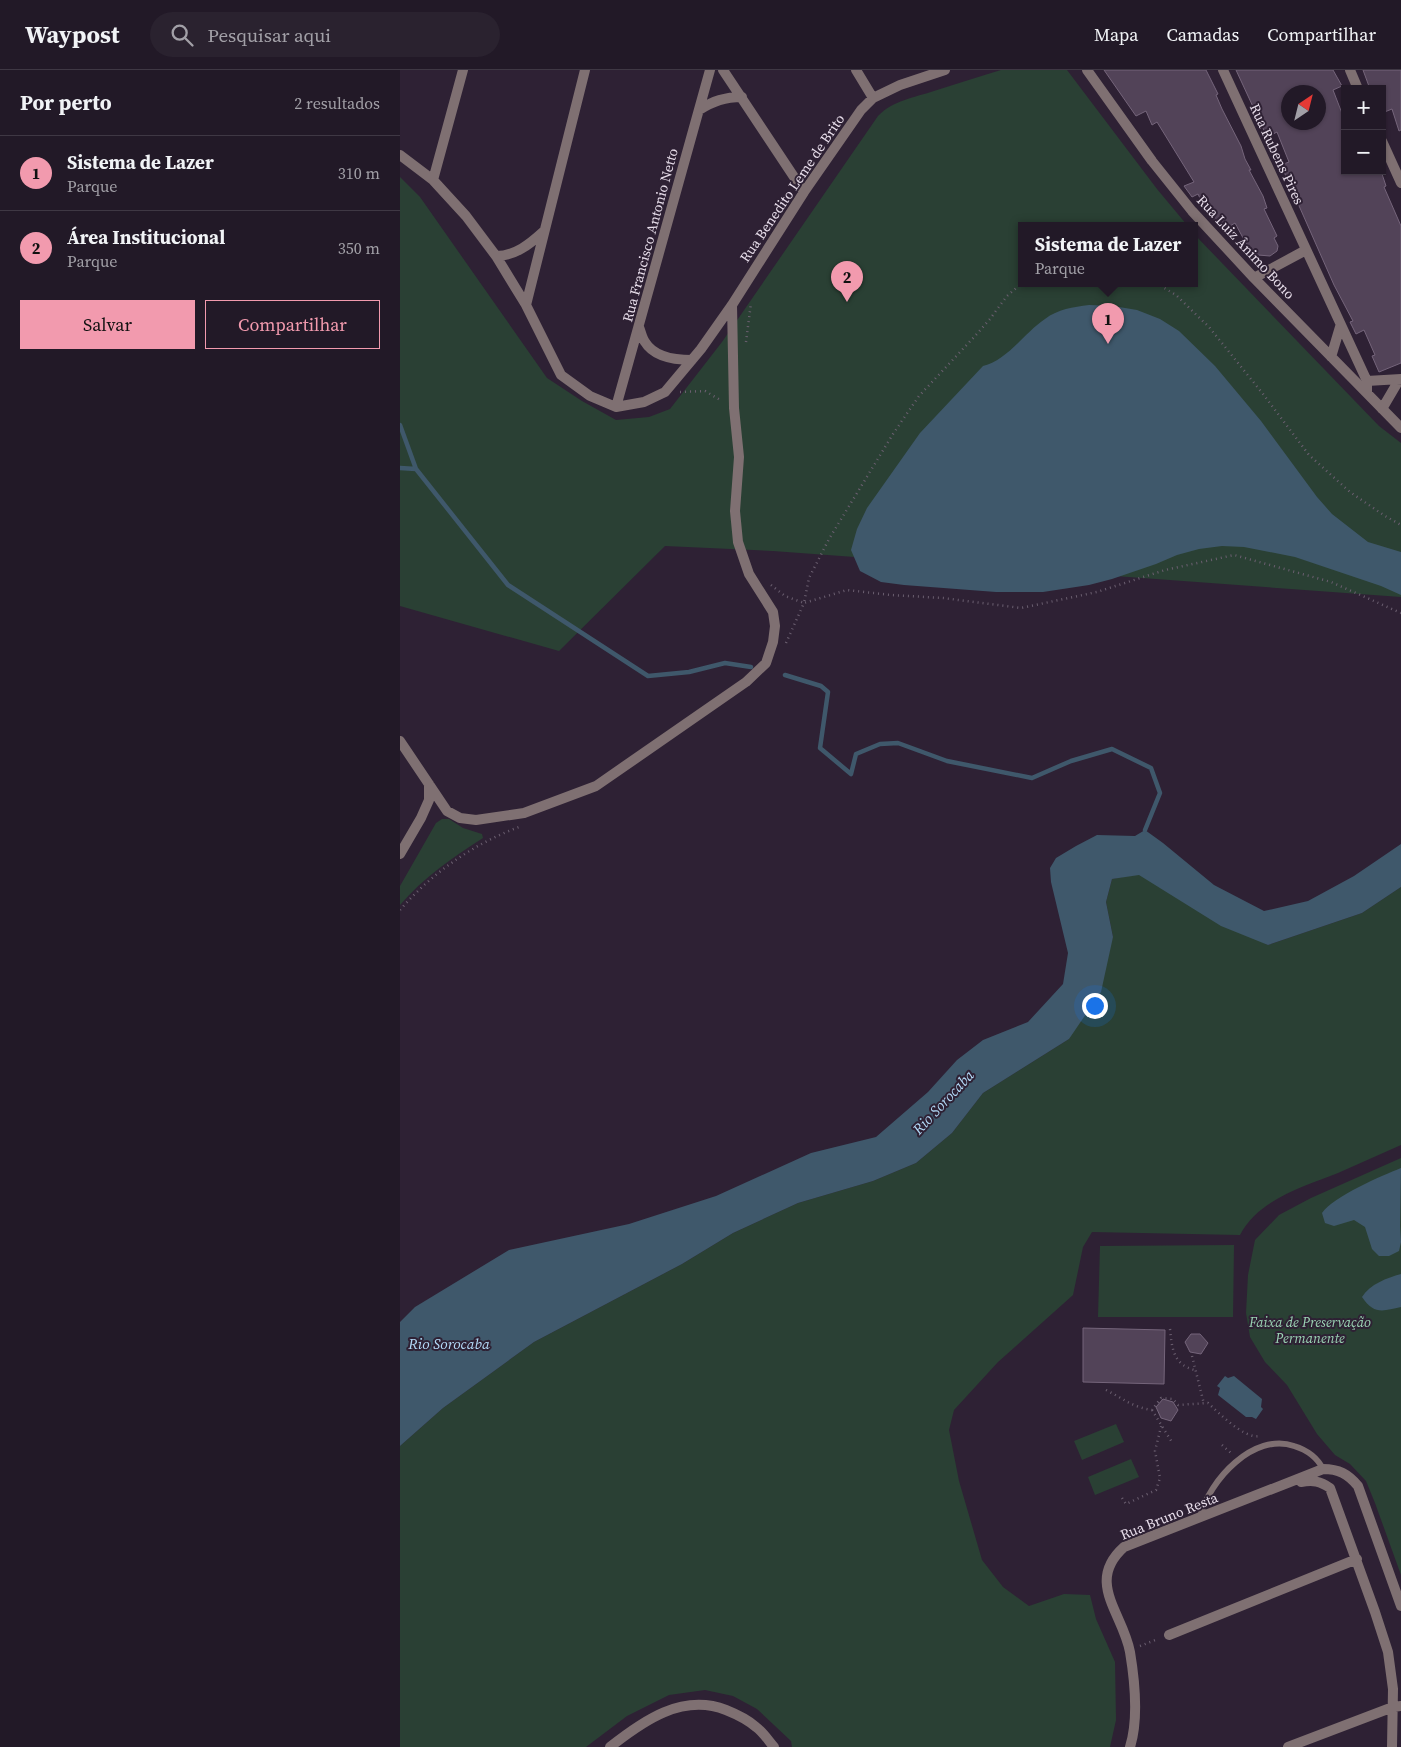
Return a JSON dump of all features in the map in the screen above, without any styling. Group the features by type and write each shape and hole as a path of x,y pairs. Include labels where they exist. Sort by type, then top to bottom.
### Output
{"street":[{"path":"433,180 463,70"},
{"path":"526,305 585,70"},
{"name":"Rua Francisco Antonio Netto","path":"616,407 710,70"},
{"path":"724,70 804,192"},
{"path":"856,70 873,98"},
{"name":"Rua Benedito Leme de Brito","path":"616,407 644,402 665,392 692,360 732,305 804,192 861,110 873,98 900,85 946,70"},
{"name":"Rua Luiz Ânimo Bono","path":"1087,70 1152,161 1192,211 1254,278 1401,428"},
{"name":"Rua Rubens Pires","path":"1223,70 1340,327 1367,381"},
{"path":"1350,70 1356,85"},
{"path":"699,110 716,100 728,97 742,97"},
{"path":"1386,151 1401,183"},
{"path":"400,155 433,180 466,216 496,256 526,305 562,375 590,396 616,407"},
{"path":"496,256 517,251 532,242 544,231"},
{"path":"1254,278 1306,250"},
{"path":"400,740 447,811 460,818 476,820 524,813 596,786 746,682 766,663 773,642 775,626 773,612 749,574 738,542 735,511 739,457 734,408 732,305"},
{"path":"639,327 645,344 658,353 676,360 692,360"},
{"path":"1331,357 1340,327"},
{"path":"1366,393 1367,381 1400,379"},
{"path":"1382,410 1400,379"},
{"path":"400,854 425,809 430,783"},
{"path":"1280,1486 1323,1469 1334,1469 1344,1472 1351,1478 1358,1486 1401,1606"},
{"path":"1280,1486 1312,1480 1322,1482 1330,1488 1357,1559 1388,1652 1397,1707 1392,1747"},
{"name":"Rua Bruno Resta","path":"1130,1747 1133,1738 1135,1701 1130,1650 1109,1599 1106,1586 1109,1565 1114,1556 1124,1547 1280,1486"},
{"path":"1169,1635 1357,1559"},
{"path":"610,1747 657,1714 676,1707 695,1704 716,1706 737,1714 756,1726 774,1747"},
{"path":"1288,1747 1397,1707"}],"lane":[{"path":"1200,1517 1203,1506 1214,1485 1236,1461 1265,1444 1285,1443 1303,1448 1315,1457 1323,1469"}],"path":[{"path":"767,582 785,596 804,603 809,578 829,539 903,419 919,396 990,319 1007,296 1018,286"},
{"path":"1163,287 1176,295 1209,327 1310,455 1350,492 1401,525"},
{"path":"745,351 751,303"},
{"path":"665,392 705,391 734,408"},
{"path":"892,595 943,598 1021,608 1097,592 1165,570 1234,555 1331,582 1401,613"},
{"path":"1170,1329 1172,1351 1179,1361 1195,1370"},
{"path":"1192,1356 1204,1404"},
{"path":"1106,1390 1134,1406 1152,1410"},
{"path":"1152,1410 1161,1398 1173,1399 1178,1405 1208,1403 1243,1432 1254,1437"},
{"path":"1152,1410 1162,1423 1166,1434 1173,1444"},
{"path":"1122,1498 1126,1504 1156,1490 1160,1478 1154,1451 1162,1423"},
{"path":"1249,1440 1261,1436"},
{"path":"1222,1445 1231,1453 1234,1450"},
{"path":"1130,1650 1169,1635"}],"green space":[{"path":"1001,70 1067,70 1157,189 1184,222 1018,222 1018,287 1198,287 1198,238 1379,426 1401,443 1401,597 773,551 665,546 559,651 400,606 400,177 420,197 547,378 616,420 649,417 670,409 722,342 878,116 891,106 904,100"},
{"path":"442,819 449,819 463,828 482,834 483,838 439,868 400,905 400,886 436,823"},
{"path":"1139,874 1170,893 1268,945 1362,913 1401,887 1401,1145 1297,1189 1270,1203 1258,1212 1240,1235 1092,1232 1083,1247 1073,1295 998,1362 954,1410 949,1430 959,1481 982,1560 1003,1587 1029,1606 1064,1594 1090,1595 1096,1619 1115,1662 1116,1720 1110,1747 792,1747 791,1741 757,1709 733,1696 705,1690 669,1695 627,1716 586,1747 400,1747 400,1446 443,1408 534,1342 682,1264 733,1233 798,1203 873,1181 916,1163 952,1133 983,1093 1069,1039 1113,937 1106,902 1112,879"},
{"name":"Faixa de Preservação Permanente","path":"1401,1158 1401,1575 1366,1481 1350,1464 1335,1455 1317,1434 1287,1385 1265,1362 1250,1337 1246,1313 1248,1275 1255,1240 1279,1215 1311,1198"},
{"path":"1234,1245 1233,1317 1098,1317 1100,1246"},
{"path":"1116,1424 1124,1442 1082,1460 1074,1441"},
{"path":"1131,1459 1139,1477 1095,1495 1088,1477"}],"water":[{"path":"1089,305 1137,310 1160,319 1179,331 1215,366 1261,421 1317,497 1332,514 1368,542 1401,552 1401,595 1381,586 1295,557 1244,547 1222,546 1199,549 1177,555 1112,579 1089,585 1043,592 996,592 904,585 881,582 860,571 851,550 857,529 867,508 920,433 983,366 992,363 1008,352 1037,325 1060,311"},
{"name":"Rio Sorocaba","path":"1145,830 1214,885 1264,911 1308,901 1354,876 1401,844 1401,887 1362,913 1268,945 1221,926 1139,875 1112,879 1106,902 1113,937 1101,992 1069,1039 983,1093 952,1133 916,1163 873,1181 798,1203 733,1233 682,1264 534,1342 443,1408 400,1446 400,1322 415,1307 509,1250 629,1224 716,1196 811,1153 876,1137 928,1092 957,1060 983,1040 1028,1022 1063,984 1068,953 1051,882 1050,868 1056,858 1097,835 1135,836"},
{"path":"1401,1168 1401,1242 1399,1251 1389,1256 1379,1256 1372,1249 1365,1227 1354,1220 1334,1226 1325,1223 1322,1213 1337,1200 1359,1187"},
{"path":"1401,1274 1401,1307 1379,1310 1366,1303 1362,1297 1365,1292 1374,1285"},
{"path":"1225,1376 1228,1378 1234,1376 1262,1399 1261,1407 1263,1409 1256,1419 1246,1417 1218,1395 1220,1388 1217,1386"}],"building":[{"path":"1104,70 1206,70 1218,94 1216,95 1222,109 1241,146 1251,170 1249,170 1263,196 1267,208 1264,209 1277,236 1274,238 1278,246 1277,251 1270,256 1258,255 1249,249 1235,223 1223,230 1206,211 1198,194 1192,197 1184,186 1194,182 1157,122 1152,125 1146,111 1136,116"},
{"path":"1236,70 1333,70 1341,85 1333,90 1341,111 1341,175 1382,175 1386,186 1384,187 1401,226 1401,363 1379,372 1372,356 1375,355 1364,330 1356,334 1350,322 1353,321 1334,285 1281,165 1289,162 1277,132 1267,137"},
{"path":"1363,70 1401,70 1401,130 1399,131 1392,109 1386,111 1386,85 1369,85"},
{"path":"1083,1328 1165,1330 1164,1384 1083,1382"},
{"path":"1191,1334 1200,1334 1208,1343 1201,1354 1190,1352 1185,1342"},
{"path":"1163,1399 1173,1402 1178,1410 1171,1421 1161,1418 1156,1407"}],"waterway":[{"path":"400,425 416,469"},
{"path":"400,468 416,469 508,585 648,676 689,672 725,663 751,667"},
{"path":"785,675 821,686 828,692 820,748 851,774 856,754 880,744 898,743 947,761 1032,778 1071,761 1112,749 1151,768 1160,793 1145,830"}],"place":[{"name":"Área Institucional","path":"847,302"},
{"name":"Sistema de Lazer","path":"1108,344"}]}
